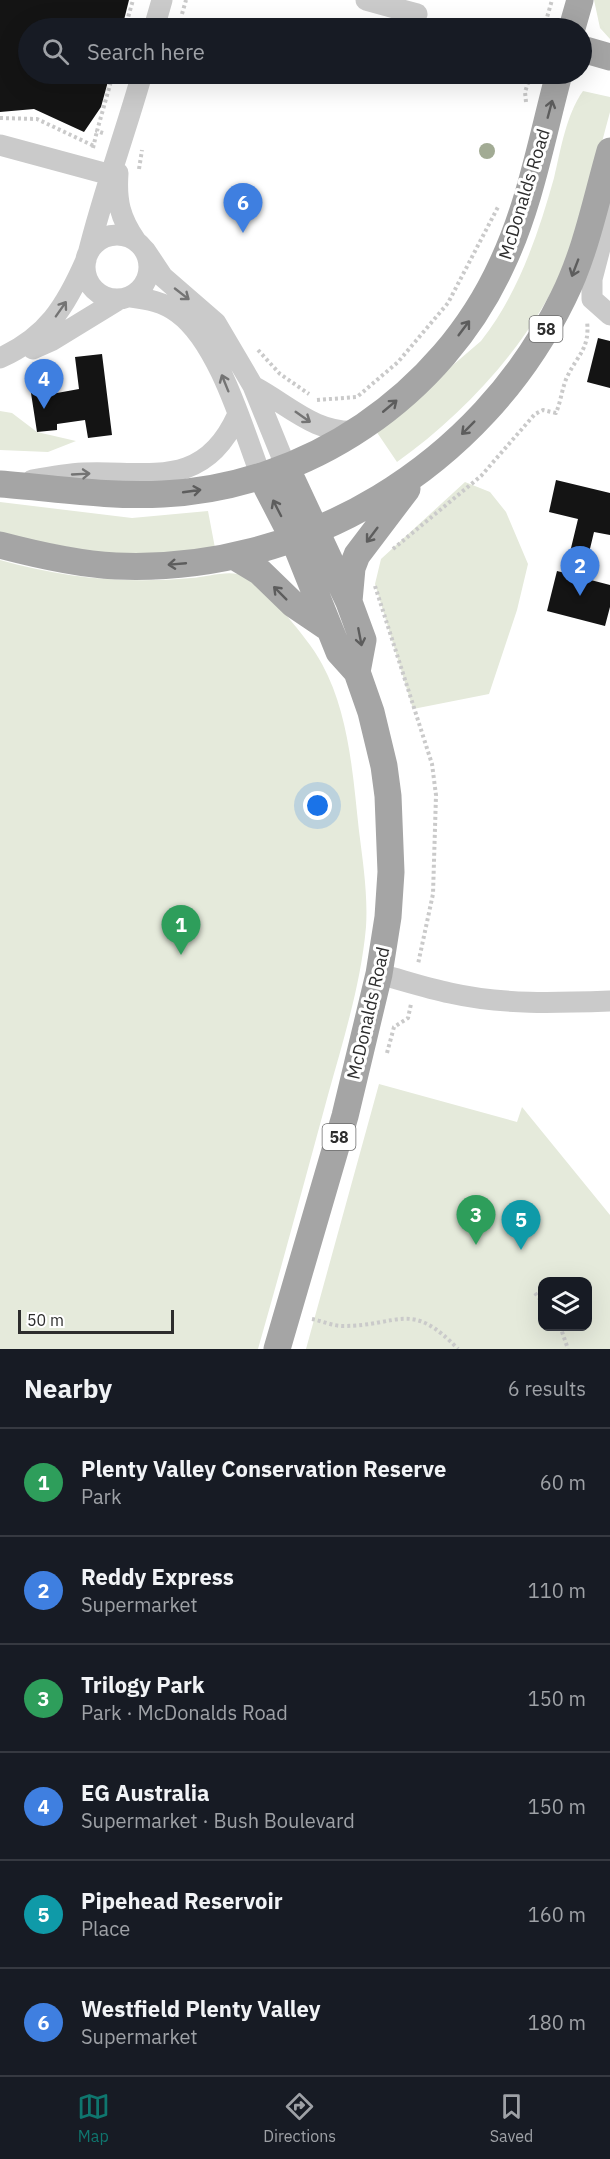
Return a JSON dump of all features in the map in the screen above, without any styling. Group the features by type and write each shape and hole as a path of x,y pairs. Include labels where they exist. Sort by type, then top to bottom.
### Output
{"main road":[{"path":"575,18 580,0"},
{"path":"592,52 610,57"},
{"name":"McDonalds Road","path":"1,484 134,495 192,491 261,477 286,468 357,431 392,405 434,366 470,320 489,290 515,233 557,84"},
{"name":"58","path":"349,602 352,568 357,555 421,472 503,392 545,330 577,264 609,154"},
{"name":"58","path":"286,468 305,536"},
{"name":"58","path":"305,536 382,498 421,472"},
{"name":"58","path":"261,477 305,536"},
{"path":"0,545 37,554 114,566 169,565 235,556 305,536"},
{"name":"McDonalds Road","path":"305,536 349,602 363,640 357,672"},
{"name":"McDonalds Road","path":"277,1349 345,1116 379,974 388,917 391,872 388,796 384,766 371,712 357,672 339,652 327,627 305,536"},
{"path":"235,556 260,572 293,604 327,627"}],"street":[{"path":"157,18 162,0"},
{"path":"366,0 417,14"},
{"path":"139,84 88,256 86,271 90,284 105,297 162,303 187,320 213,356 261,477"},
{"path":"123,142 117,202 120,214 163,278 216,323 253,386 286,468"},
{"path":"0,145 111,175"},
{"path":"609,154 610,205"},
{"path":"605,311 592,299 592,279 610,210"},
{"path":"113,235 140,246 149,263 148,277 141,289 51,341 0,358 33,340 46,328 68,299 88,256 98,241 113,235"},
{"path":"253,386 319,427 336,431 357,431"},
{"path":"1,484 83,473 148,475 177,471 213,451 227,434 237,416"},
{"path":"379,974 448,993 513,1003 610,1001"}],"path":[{"path":"128,18 133,0"},
{"path":"547,18 552,0"},
{"path":"526,104 525,92 528,84"},
{"path":"0,118 37,119 94,146"},
{"path":"123,142 143,142 138,173"},
{"path":"252,341 280,374 318,401 357,397 398,362 448,303 502,198"},
{"path":"390,552 481,476 535,414 543,410 556,413 568,375 582,355 589,334 587,321 605,311"},
{"path":"375,584 432,764 436,795 433,894 408,1018 394,1027 384,1060"},
{"path":"535,1293 538,1296"},
{"path":"309,1329 315,1307"},
{"path":"312,1319 342,1326 395,1318 412,1318 435,1327 458,1349"},
{"path":"562,1331 568,1349"}],"shaded area":[{"path":"594,0 610,0 610,39 600,28"},
{"path":"583,91 610,97 610,112 579,225 566,261 552,290 535,319 495,373 448,421 397,462 376,431 481,341 506,304 534,242 554,178 568,121"},
{"path":"0,411 12,413 37,432 76,441 48,452 0,450"},
{"path":"465,482 490,492 506,512 528,564 517,610 489,694 413,709 375,584 381,559"},
{"path":"0,502 132,518 208,511 215,548 172,554 99,553 0,534"},
{"path":"0,560 47,571 119,580 167,580 225,573 244,576 268,594 315,652 331,683 338,703 352,767 365,879 364,948 345,1033 258,1349 0,1349"},
{"path":"379,1084 517,1122 522,1107 610,1215 610,1349 306,1349"}],"building":[{"path":"0,0 129,0 124,18 18,18 18,84 107,84 101,107 84,132 34,109 0,112"},
{"path":"598,338 610,341 610,388 587,382"},
{"path":"102,354 112,435 88,438 85,420 57,424 57,430 37,432 31,393 45,391 46,395 79,389 75,357"},
{"path":"556,480 610,493 610,535 594,532 583,578 610,585 610,607 605,626 547,611 557,571 565,573 578,519 549,512"}],"place":[{"name":"Westfield Plenty Valley","path":"243,233"},
{"name":"EG Australia","path":"44,409"},
{"name":"Reddy Express","path":"580,596"},
{"name":"Plenty Valley Conservation Reserve","path":"181,955"},
{"name":"Trilogy Park","path":"476,1245"},
{"name":"Pipehead Reservoir","path":"521,1250"}]}
